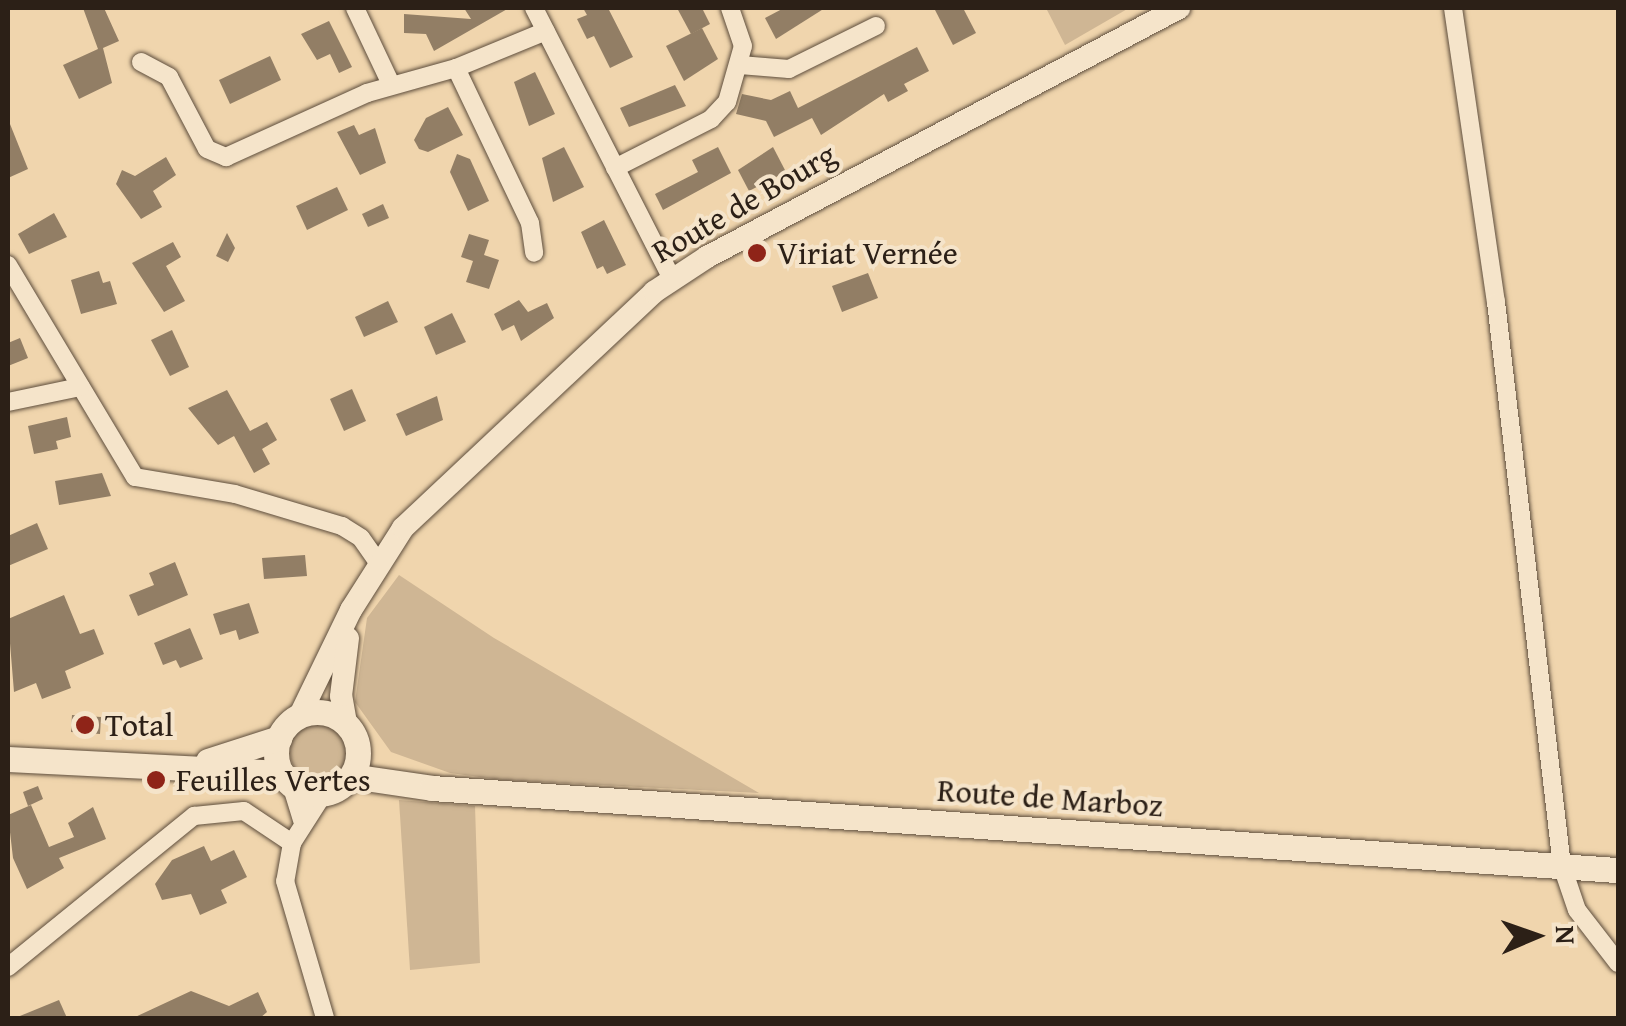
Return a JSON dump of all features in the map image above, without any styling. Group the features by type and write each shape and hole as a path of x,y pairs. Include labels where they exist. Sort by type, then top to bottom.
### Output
{"main road":[{"path":"8,760 182,766 287,779 324,793 351,776 358,751 346,723 324,712 300,715 279,738 182,766"},
{"path":"279,738 287,779"},
{"name":"Route de Marboz","path":"358,751 409,775 477,791"},
{"name":"Route de Marboz","path":"351,776 477,791 1618,870"}],"street":[{"path":"355,8 391,84"},
{"path":"534,8 672,278"},
{"path":"615,168 718,113 740,65 742,37 730,8"},
{"name":"Route de Bourg","path":"300,715 366,586 436,492 672,278 1179,8"},
{"path":"1453,8 1496,302 1562,866 1577,910 1618,963"},
{"path":"740,65 790,70 876,26"},
{"path":"141,62 168,77 207,148 226,158 391,84 456,68 546,30"},
{"path":"456,68 530,222 534,253"},
{"path":"8,265 140,482 236,494 342,526 361,538 380,565"},
{"path":"8,402 80,388"},
{"name":"Route de Bourg","path":"346,723 342,666 366,586"},
{"path":"287,779 302,820"},
{"path":"324,793 302,820 292,844 288,897 325,1018"},
{"path":"8,968 194,816 244,811 292,844"}],"shaded area":[{"path":"1046,8 1129,8 1065,45"},
{"path":"399,575 494,638 759,793 502,780 450,773 391,752 355,702 367,618"},
{"path":"319,723 340,731 348,752 340,773 319,781 298,773 290,752 298,731"},
{"path":"399,800 475,806 480,963 410,970"}],"building":[{"path":"83,8 104,8 119,41 103,48 112,83 79,99 63,65 98,49"},
{"path":"464,8 509,8 434,51 426,34 404,33 404,14 471,19"},
{"path":"583,8 608,8 633,57 610,68 594,36 587,39 577,19 587,15"},
{"path":"677,8 702,8 710,24 691,34"},
{"path":"784,8 825,8 776,39 765,18"},
{"path":"934,8 963,8 976,33 953,45"},
{"path":"329,21 352,67 339,73 330,54 317,60 301,34"},
{"path":"702,28 718,59 684,81 666,46"},
{"path":"917,47 929,71 904,84 908,91 888,102 884,94 821,135 812,118 774,137 766,121 736,114 742,94 771,100 790,91 798,108"},
{"path":"270,56 281,80 230,104 219,80"},
{"path":"535,72 555,114 529,126 514,82"},
{"path":"675,85 686,106 629,127 620,108"},
{"path":"448,107 463,135 428,152 419,149 414,140 426,118"},
{"path":"8,119 28,169 8,178"},
{"path":"354,125 359,135 375,128 386,163 360,175 337,132"},
{"path":"564,147 584,187 553,202 542,158"},
{"path":"718,147 731,173 663,210 655,194 698,172 692,160"},
{"path":"773,147 786,172 749,191 738,170"},
{"path":"457,154 470,159 489,201 468,211 450,172"},
{"path":"166,157 176,175 153,191 162,207 141,219 116,184 122,170 135,176"},
{"path":"337,187 348,210 307,230 296,206"},
{"path":"383,204 389,218 368,227 362,214"},
{"path":"54,213 67,237 29,254 18,234"},
{"path":"604,220 626,265 607,274 603,266 597,269 581,232"},
{"path":"227,233 235,248 228,262 216,256"},
{"path":"469,234 489,240 484,255 499,260 489,289 466,282 473,261 461,257"},
{"path":"173,242 181,257 166,266 185,301 164,312 132,263"},
{"path":"99,271 103,283 110,281 117,304 81,314 71,280"},
{"path":"868,273 878,298 842,312 832,286"},
{"path":"519,300 528,312 547,303 554,318 521,341 514,325 502,331 494,314"},
{"path":"388,301 398,322 364,337 355,317"},
{"path":"452,313 466,342 436,355 424,327"},
{"path":"172,330 189,367 170,376 151,340"},
{"path":"20,338 28,358 8,366 8,343"},
{"path":"352,389 366,421 344,431 330,399"},
{"path":"227,390 250,431 267,422 277,440 262,449 270,464 254,473 234,436 218,445 188,408"},
{"path":"437,396 443,420 406,436 396,414"},
{"path":"67,417 71,437 56,441 58,449 34,454 28,426"},
{"path":"102,473 111,496 59,505 55,481"},
{"path":"37,523 48,549 8,566 8,536"},
{"path":"305,555 307,576 264,579 262,558"},
{"path":"175,562 188,595 138,616 129,595 154,585 149,573"},
{"path":"64,595 80,634 94,629 104,654 65,671 71,688 42,699 36,683 14,692 8,619"},
{"path":"249,603 259,633 239,640 236,630 220,635 213,614"},
{"path":"190,628 203,659 180,668 176,660 163,665 154,643"},
{"path":"72,715 101,717 100,734 71,732"},
{"path":"38,786 43,799 28,806 23,792"},
{"path":"31,805 49,847 74,837 68,823 93,807 106,839 59,858 64,868 27,889 13,858 8,815"},
{"path":"204,846 211,861 234,850 247,877 221,890 227,903 200,915 191,894 162,900 155,884 172,860"},
{"path":"191,991 229,1006 258,992 267,1012 260,1018 133,1018"},
{"path":"59,1000 67,1018 15,1018"}],"place":[{"name":"Viriat Vernée","path":"757,253"},
{"name":"Total","path":"85,725"},
{"name":"Feuilles Vertes","path":"156,780"}]}
